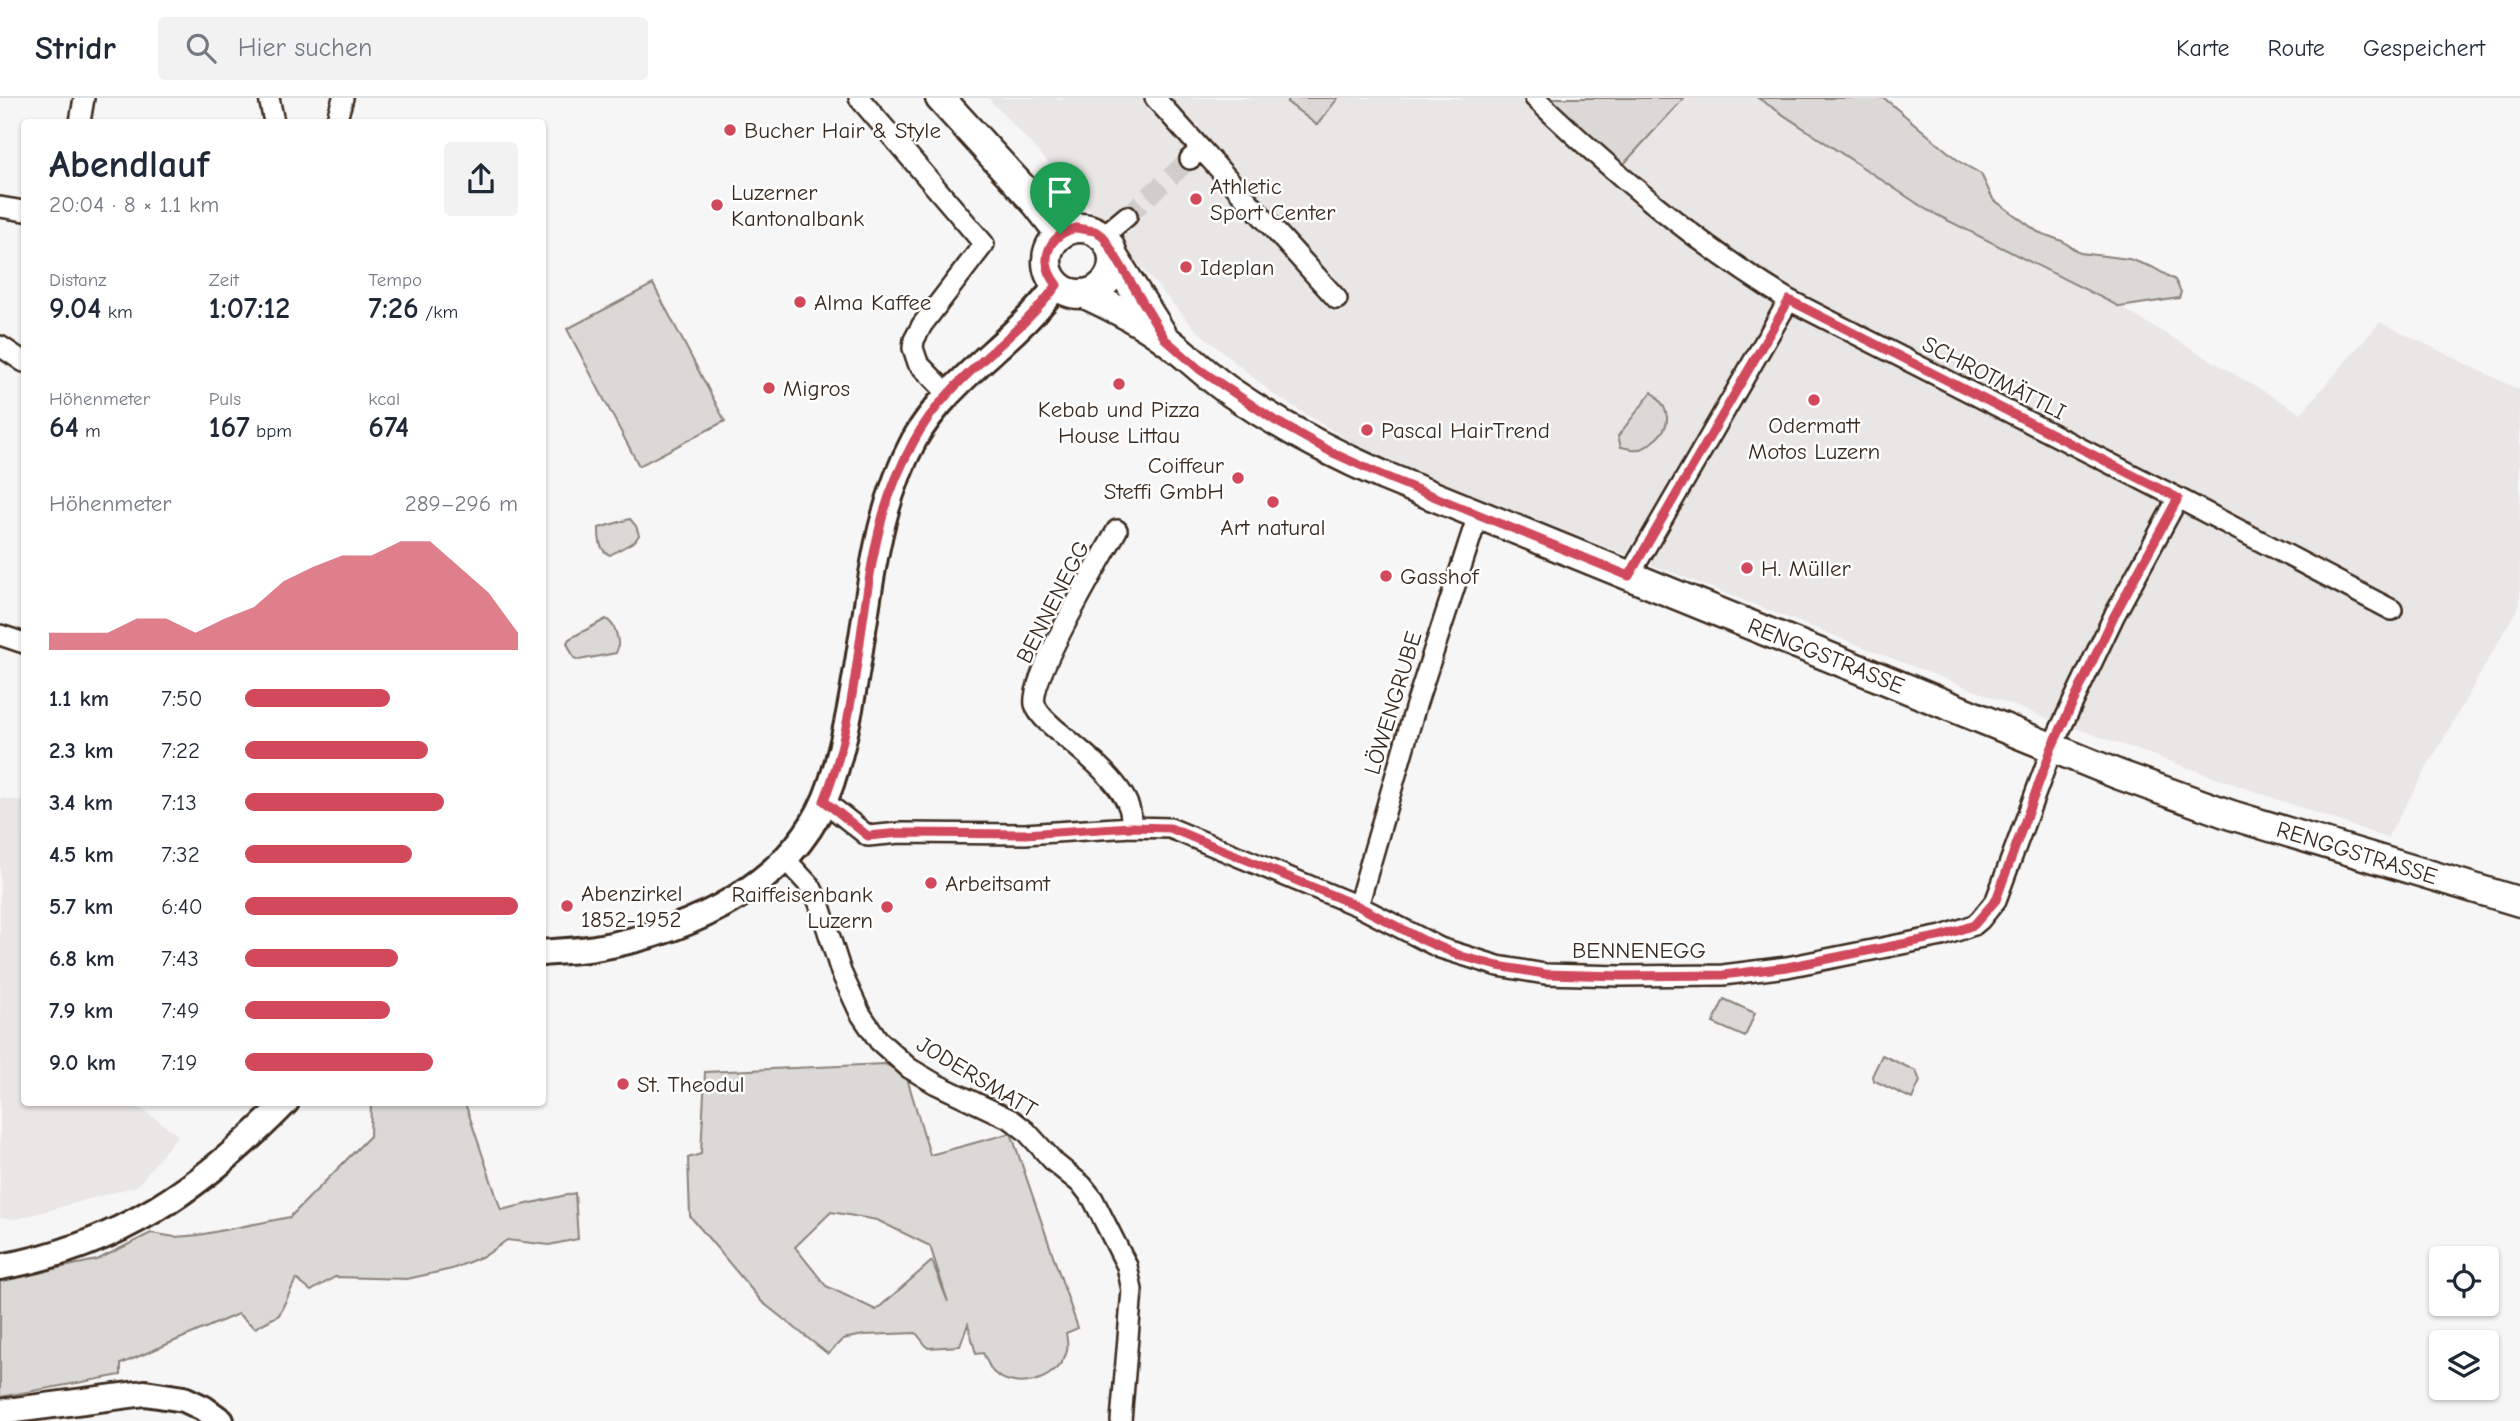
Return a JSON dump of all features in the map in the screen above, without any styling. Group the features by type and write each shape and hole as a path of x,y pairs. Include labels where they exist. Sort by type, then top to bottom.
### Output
{"main road":[{"path":"940,98 1036,203 1060,234"},
{"path":"1076,228 1086,228 1109,247 1113,269 1107,282 1098,289 1085,294 1066,292 1050,276 1047,254 1060,234 1076,228"},
{"name":"RENGGSTRASSE","path":"1109,247 1165,339"},
{"name":"RENGGSTRASSE","path":"1085,294 1127,315 1165,339 1231,393 1292,431 1376,473 2117,774 2231,815 2520,902"}],"street":[{"path":"80,119 84,98"},
{"path":"269,98 273,119"},
{"path":"337,119 343,98"},
{"path":"859,98 984,244 922,325 914,340 913,348 918,363 948,394"},
{"path":"1155,98 1196,154 1337,299"},
{"name":"SCHROTMÄTTLI","path":"1535,98 1681,227 1789,300 2392,610"},
{"path":"0,207 21,210"},
{"path":"1109,247 1127,216"},
{"path":"546,951 598,947 684,924 746,892 784,858 806,831 824,801 845,734 883,514 914,440 948,394 1035,312 1057,285"},
{"path":"1629,576 1789,300"},
{"path":"0,346 21,360"},
{"path":"2052,747 2114,616 2178,498"},
{"name":"LÖWENGRUBE","path":"1358,906 1416,705 1478,514"},
{"name":"BENNENEGG","path":"1117,530 1060,633 1035,691 1035,703 1048,722 1118,789 1130,810 1131,827"},
{"path":"0,635 21,642"},
{"name":"BENNENEGG","path":"824,801 868,836 873,837 900,833 1025,834 1158,827 1178,831 1358,906 1423,940 1461,956 1498,966 1545,974 1723,975 1787,967 1914,942 1974,925 1996,900 2052,747"},
{"name":"JODERSMATT","path":"784,858 811,887 841,972 860,1013 879,1041 909,1068 936,1084 1013,1120 1055,1163 1082,1185 1093,1199 1127,1266 1132,1290 1121,1421"},
{"path":"0,1267 43,1258 97,1239 163,1206 218,1167 282,1106"},
{"path":"0,1412 145,1393 184,1399 221,1421"}],"shaded area":[{"path":"988,98 1544,98 1673,108 1684,98 1758,98 1927,210 2120,307 2301,413 2380,322 2520,390 2520,604 2387,838 2035,714 1375,457 1273,394 1194,328 1061,176"},
{"path":"1290,98 1338,98 1317,125 1287,102"},
{"path":"1544,98 1684,98 1621,167"},
{"path":"1758,98 1884,98 1960,162 1981,174 1993,199 2038,232 2062,241 2080,253 2129,259 2152,267 2175,280 2181,292 2179,298 2120,307 1927,210"},
{"path":"653,284 725,421 639,466 567,329"},
{"path":"1652,392 1666,411 1664,430 1644,448 1621,447 1618,436"},
{"path":"630,519 639,535 635,541 610,555 606,553 600,544 599,528"},
{"path":"606,619 617,635 616,653 579,660 574,658 567,643 569,639"},
{"path":"0,798 21,801 21,1106 138,1106 178,1135 137,1186 17,1219 0,1218"},
{"path":"1724,999 1755,1013 1745,1037 1713,1023"},
{"path":"1882,1055 1916,1071 1920,1081 1912,1099 1873,1080 1872,1076"},
{"path":"885,1064 906,1075 930,1155 1011,1133 1078,1328 1066,1333 1067,1349 1061,1363 1044,1377 1034,1381 1023,1383 1002,1378 993,1372 983,1353 976,1354 968,1324 960,1346 928,1348 916,1333 864,1335 843,1339 828,1354 762,1302 690,1216 688,1158 701,1154 705,1072","holes":["831,1212 877,1220 930,1246 948,1302 932,1261 876,1310 826,1286 795,1247"]},
{"path":"371,1106 466,1106 501,1210 575,1193 578,1239 549,1245 507,1240 486,1255 452,1269 407,1279 335,1277 311,1291 296,1279 279,1315 255,1328 238,1314 121,1364 121,1375 0,1397 0,1280 97,1260 151,1233 175,1237 199,1235 290,1217 370,1136"}],"tunnel":[{"path":"1127,216 1190,159"}],"place":[{"name":"Bucher Hair & Style","path":"730,130"},
{"name":"Athletic Sport Center","path":"1196,199"},
{"name":"Luzerner Kantonalbank","path":"717,205"},
{"name":"Ideplan","path":"1186,267"},
{"name":"Alma Kaffee","path":"800,302"},
{"name":"Kebab und Pizza House Littau","path":"1119,384"},
{"name":"Migros","path":"769,388"},
{"name":"Odermatt Motos Luzern","path":"1814,400"},
{"name":"Pascal HairTrend","path":"1367,430"},
{"name":"Coiffeur Steffi GmbH","path":"1238,478"},
{"name":"Art natural","path":"1273,502"},
{"name":"H. Müller","path":"1747,568"},
{"name":"Gasshof","path":"1386,576"},
{"name":"Arbeitsamt","path":"931,883"},
{"name":"Abenzirkel 1852-1952","path":"567,906"},
{"name":"Raiffeisenbank Luzern","path":"887,907"},
{"name":"St. Theodul","path":"623,1084"}],"route":[{"path":"1086,228 1103,236 1134,292 1165,339 1231,393 1292,431 1384,476 1629,576 1789,300 2178,498 2114,616 2052,747 1996,900 1974,925 1942,936 1787,967 1723,975 1545,974 1498,966 1440,948 1358,906 1170,828 1131,827 1025,834 900,833 868,836 824,801 845,734 883,514 914,440 948,394 1035,312 1057,285 1050,276 1047,254 1060,234 1066,230 1086,228"}]}
